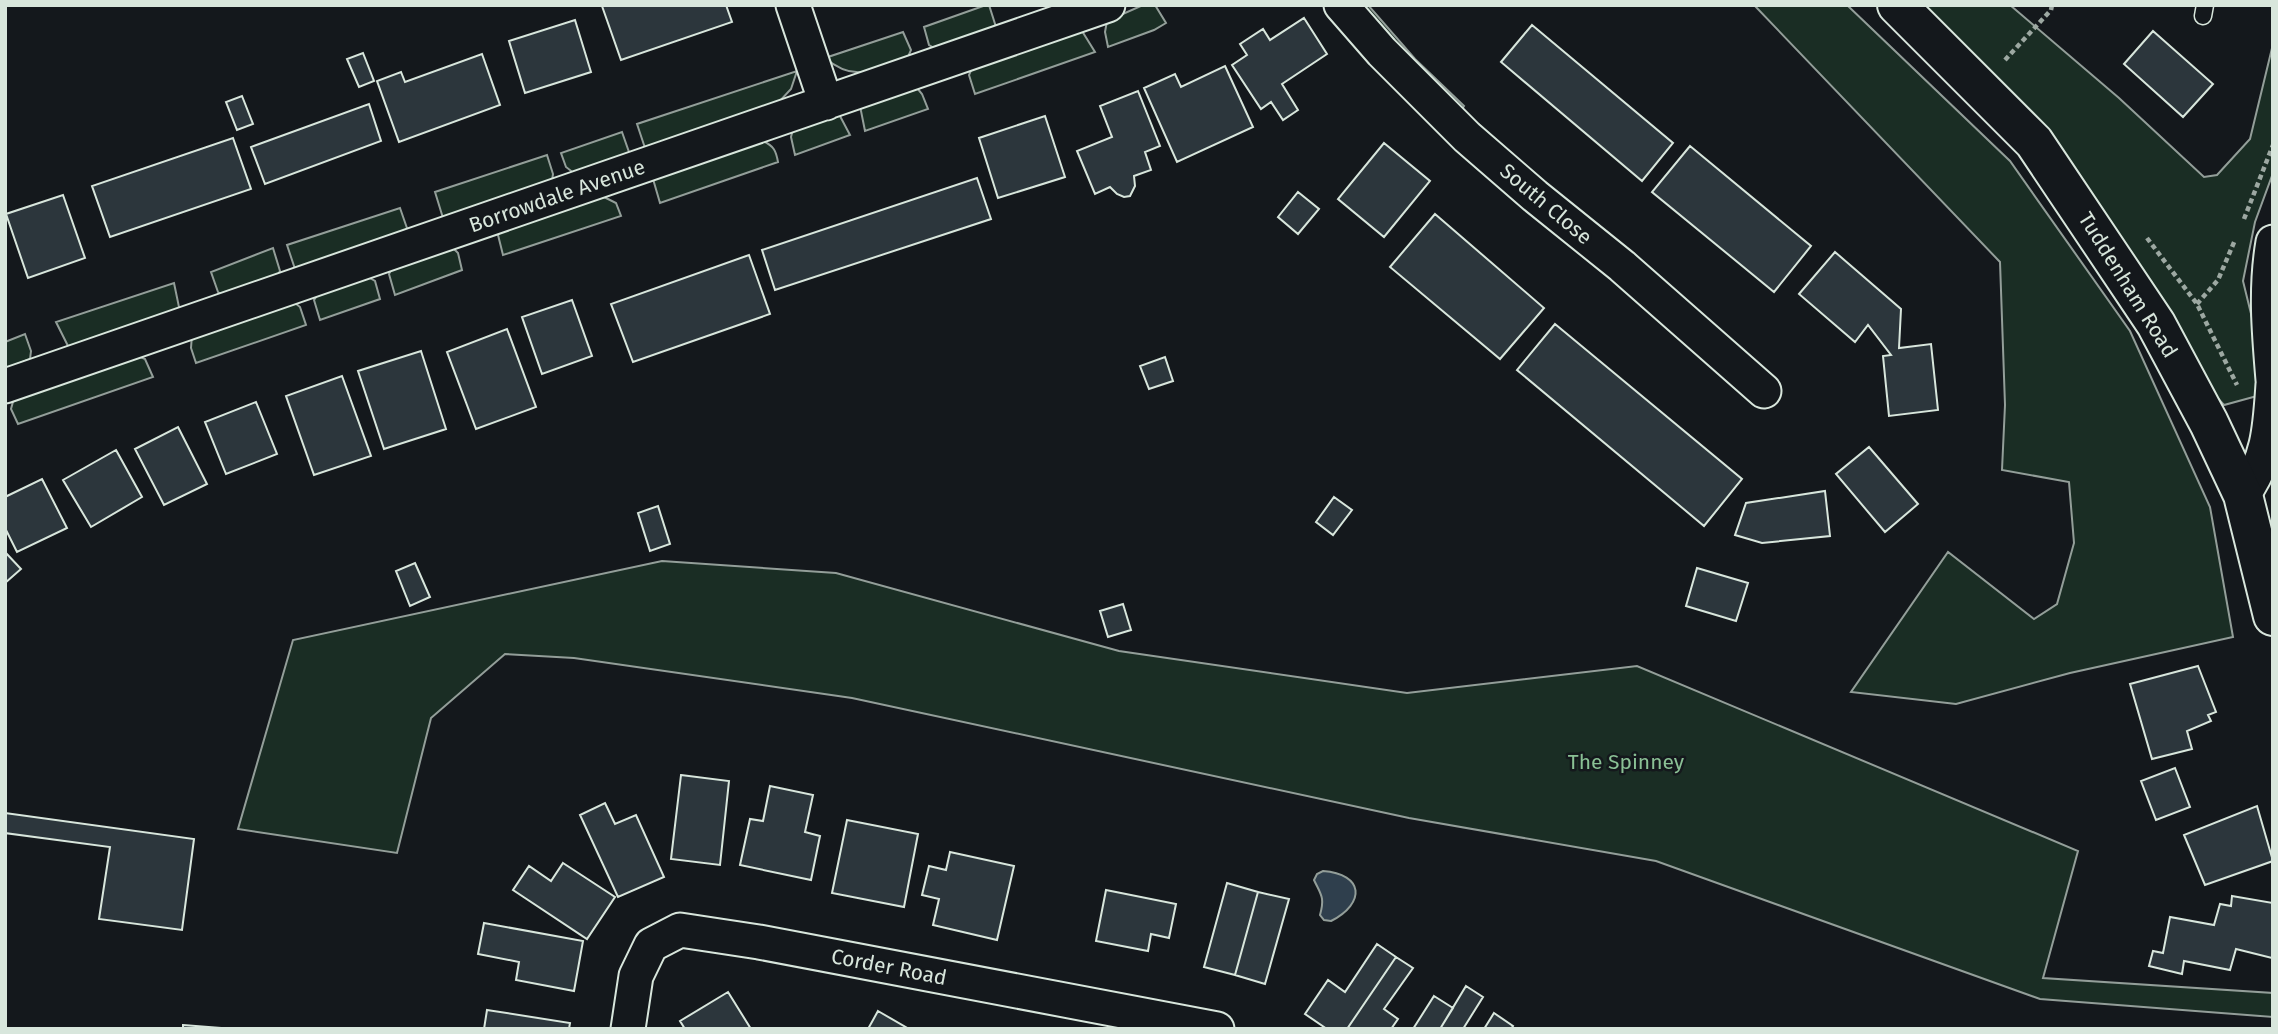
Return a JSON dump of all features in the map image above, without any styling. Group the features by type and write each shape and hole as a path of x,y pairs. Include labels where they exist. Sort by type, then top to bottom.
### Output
{"street":[{"path":"793,5 826,103"},
{"name":"Borrowdale Avenue","path":"5,386 1108,5"},
{"name":"South Close","path":"1341,5 1382,52 1466,137 1622,266 1764,391"},
{"name":"Tuddenham Road","path":"1897,5 2034,142 2156,324 2210,423 2243,495 2273,616"},
{"path":"2243,495 2258,471 2267,447 2273,382 2268,326 2269,269 2273,242"},
{"name":"Corder Road","path":"628,1029 636,976 651,945 680,930 759,942 1217,1029"}],"path":[{"path":"2000,65 2051,10 2052,5"}],"green space":[{"path":"989,5 996,27 936,49 929,45 924,27"},
{"path":"1143,5 1155,5 1166,23 1108,47 1105,32 1107,21"},
{"path":"1356,5 1368,5 1415,59 1464,106 1460,113"},
{"path":"1754,5 1847,5 2010,161 2130,331 2210,507 2233,637 2070,673 1956,704 1851,692 1948,552 2034,619 2057,604 2074,543 2069,482 2002,470 2005,405 2000,262"},
{"path":"1903,5 2010,5 2119,98 2204,177 2217,175 2250,139 2273,44 2273,173 2255,222 2243,281 2254,326 2257,396 2224,405 2213,393"},
{"path":"1082,31 1095,52 975,94 969,75 972,68"},
{"path":"903,32 911,50 908,57 875,69 865,72 846,71 825,58"},
{"path":"797,71 791,89 778,103 646,151 637,124"},
{"path":"917,88 928,109 865,131 860,106"},
{"path":"831,112 840,116 850,135 795,155 791,137 793,129"},
{"path":"622,132 630,155 575,174 566,167 561,153"},
{"path":"763,141 774,149 778,162 660,203 653,179"},
{"path":"547,155 553,174 552,181 443,218 435,192"},
{"path":"604,197 616,203 621,216 503,255 498,235 502,229"},
{"path":"400,208 408,231 295,269 287,245"},
{"path":"452,247 458,253 462,270 395,295 389,274 393,266"},
{"path":"273,248 280,271 278,275 223,296 218,292 211,272"},
{"path":"368,277 375,281 380,299 320,320 314,300 319,293"},
{"path":"174,283 179,307 177,311 70,350 56,322"},
{"path":"295,303 300,307 306,325 196,363 191,348 192,335"},
{"path":"25,334 31,351 30,359 5,369 5,342"},
{"path":"136,355 145,359 153,377 18,424 11,409 14,398"},
{"name":"The Spinney","path":"662,561 836,573 1119,651 1407,693 1637,666 2078,851 2043,978 2273,993 2273,1017 2040,999 1656,861 1409,818 852,698 574,658 505,654 431,718 397,853 238,829 293,640"}],"water":[{"path":"1323,871 1337,873 1346,878 1353,883 1356,890 1350,906 1331,921 1324,920 1320,915 1322,900 1314,880 1317,874"}],"building":[{"path":"726,5 732,22 621,60 602,6"},
{"path":"1304,18 1327,54 1282,84 1298,110 1283,120 1271,102 1261,109 1232,65 1247,55 1240,44 1263,29 1270,40"},
{"path":"575,20 591,72 525,93 509,41"},
{"path":"1532,25 1673,143 1642,181 1501,62"},
{"path":"2153,31 2213,84 2183,117 2124,64"},
{"path":"363,53 374,81 359,87 347,59"},
{"path":"482,54 500,105 399,142 377,81 401,72 405,82"},
{"path":"1225,66 1253,127 1177,162 1144,88 1175,74 1181,87"},
{"path":"1138,91 1160,146 1145,152 1151,170 1134,176 1135,186 1130,196 1117,194 1110,187 1095,194 1077,151 1112,137 1100,106"},
{"path":"242,96 253,124 237,130 226,102"},
{"path":"369,104 381,141 265,184 251,147"},
{"path":"1045,116 1065,177 998,198 979,138"},
{"path":"233,138 251,189 110,237 92,186"},
{"path":"1384,143 1430,181 1384,237 1338,199"},
{"path":"1690,146 1811,246 1774,292 1652,192"},
{"path":"977,178 991,219 775,290 762,250"},
{"path":"1298,192 1319,209 1298,234 1278,217"},
{"path":"63,195 85,258 28,278 6,214"},
{"path":"1435,214 1544,308 1500,359 1390,267"},
{"path":"1835,252 1901,309 1899,348 1931,344 1938,410 1889,416 1883,356 1891,355 1868,325 1855,342 1799,294"},
{"path":"749,255 770,314 633,362 611,304"},
{"path":"572,300 592,356 542,374 522,317"},
{"path":"1555,324 1742,479 1704,526 1517,370"},
{"path":"507,329 536,407 476,429 447,352"},
{"path":"421,351 446,429 384,449 358,371"},
{"path":"1165,357 1173,381 1149,389 1140,366"},
{"path":"342,376 371,456 314,475 286,396"},
{"path":"256,402 277,454 226,474 205,422"},
{"path":"178,427 207,484 164,505 135,449"},
{"path":"1869,447 1918,504 1885,532 1836,474"},
{"path":"116,450 142,497 91,527 63,480"},
{"path":"42,479 67,528 17,552 5,528 5,497"},
{"path":"1825,491 1830,536 1762,543 1735,535 1746,503"},
{"path":"1334,497 1352,510 1333,535 1316,522"},
{"path":"658,506 670,544 650,551 638,513"},
{"path":"5,552 21,569 5,583"},
{"path":"415,563 430,597 410,606 396,571"},
{"path":"1697,568 1748,583 1736,621 1686,606"},
{"path":"1123,604 1131,630 1108,637 1100,611"},
{"path":"2198,666 2216,712 2208,715 2211,721 2187,731 2192,749 2152,759 2130,684"},
{"path":"2175,768 2190,807 2156,820 2141,781"},
{"path":"681,775 729,781 720,865 671,859"},
{"path":"770,786 813,795 805,832 820,836 811,880 740,865 750,819 763,821"},
{"path":"605,803 615,824 636,815 664,877 618,897 580,815"},
{"path":"2257,806 2273,861 2205,885 2184,835"},
{"path":"5,813 194,839 182,930 99,919 110,847 5,833"},
{"path":"847,820 918,834 904,907 832,893"},
{"path":"950,852 1014,866 997,940 933,925 939,899 922,895 929,866 946,870"},
{"path":"563,863 615,897 587,939 513,890 529,866 551,881"},
{"path":"1227,883 1258,892 1235,975 1204,967"},
{"path":"1106,890 1176,904 1169,938 1151,934 1148,951 1096,941"},
{"path":"1258,892 1289,899 1265,984 1235,975"},
{"path":"2232,896 2273,903 2272,958 2236,949 2230,970 2184,961 2182,974 2149,966 2153,951 2163,953 2170,917 2214,925 2220,904 2231,906"},
{"path":"484,923 583,941 574,991 516,980 519,962 478,954"},
{"path":"1377,944 1396,957 1347,1029 1327,1029 1305,1014 1328,980 1345,992"},
{"path":"1396,957 1413,968 1384,1009 1398,1019 1391,1029 1347,1029"},
{"path":"1466,986 1483,997 1463,1029 1440,1029"},
{"path":"728,992 751,1029 685,1029 680,1021"},
{"path":"1434,996 1453,1008 1440,1029 1413,1029"},
{"path":"487,1010 570,1023 569,1029 484,1029"},
{"path":"878,1011 909,1029 868,1029"},
{"path":"1494,1013 1513,1026 1511,1029 1484,1029"},
{"path":"183,1025 234,1029 183,1029"}]}
